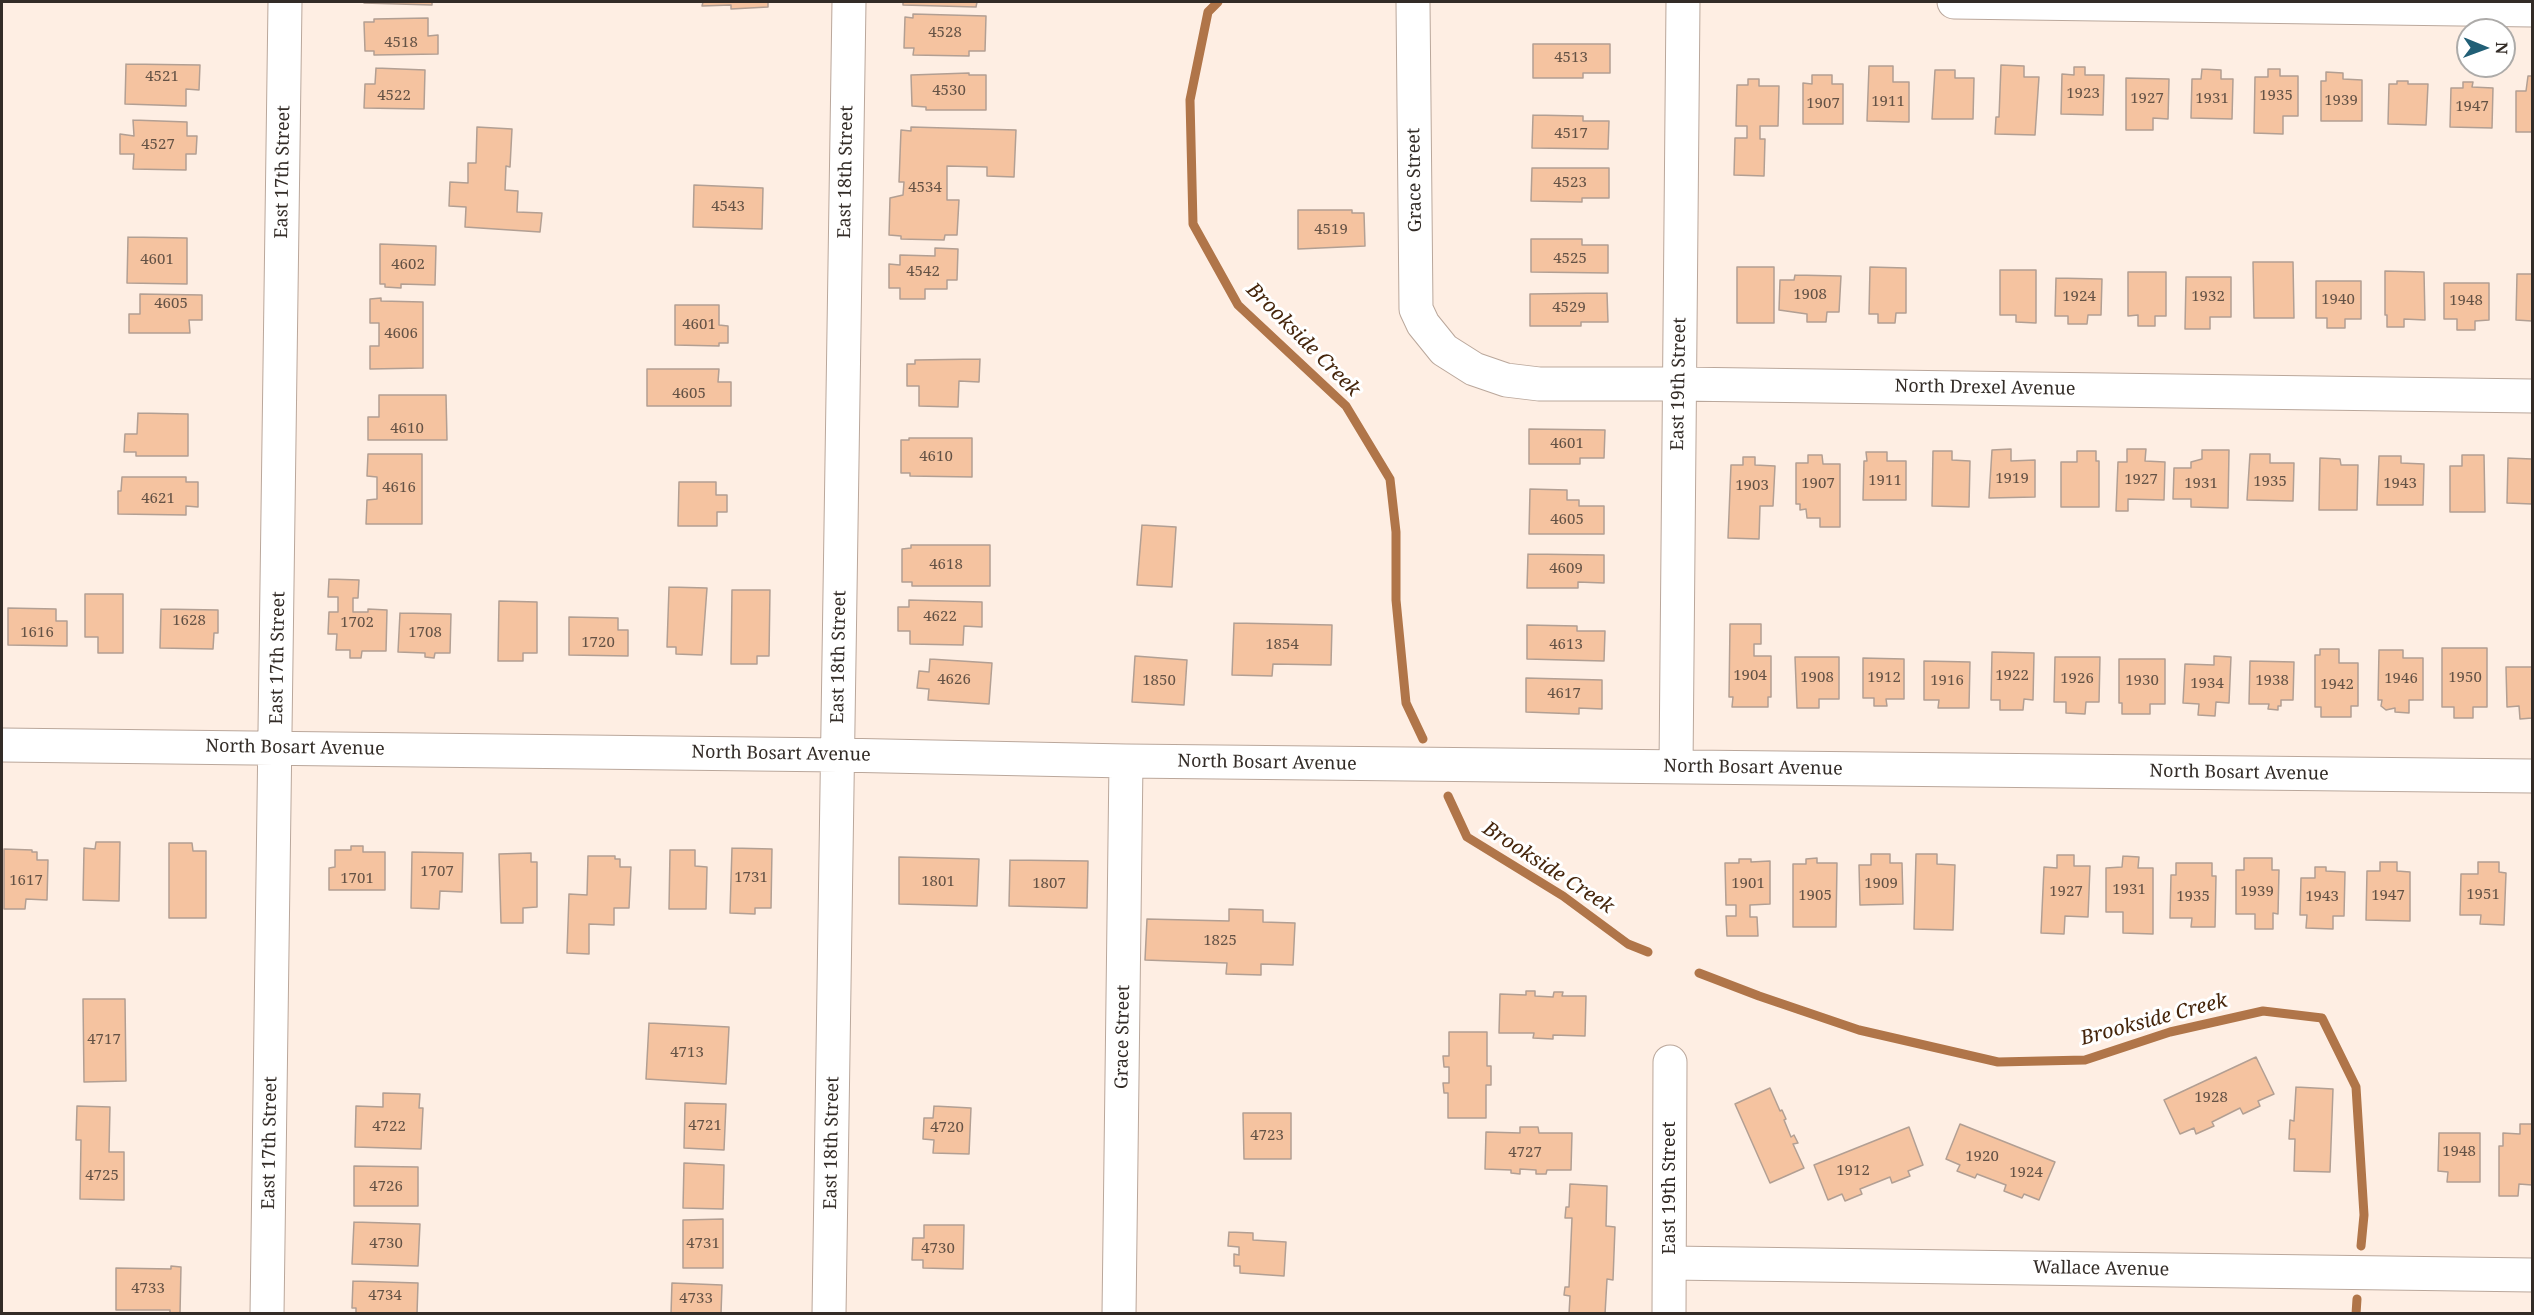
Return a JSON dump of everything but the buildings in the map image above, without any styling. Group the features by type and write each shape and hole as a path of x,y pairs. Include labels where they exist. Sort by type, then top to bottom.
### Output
{"street":[{"name":"East 17th Street","path":"267,1314 285,2"},
{"name":"East 18th Street","path":"829,1314 849,2"},
{"name":"Grace Street","path":"1413,2 1416,309 1424,324 1444,350"},
{"name":"East 19th Street","path":"1676,767 1683,2"},
{"path":"1954,2 2532,10"},
{"name":"North Drexel Avenue","path":"1444,350 1474,369 1506,380 1539,384 2532,396"},
{"name":"North Bosart Avenue","path":"2,745 838,755 1126,761 2532,776"},
{"name":"Grace Street","path":"1119,1314 1126,761"},
{"name":"East 19th Street","path":"1669,1314 1670,1062"},
{"name":"Wallace Avenue","path":"1670,1263 2532,1275"}],"waterway":[{"name":"Brookside Creek","path":"1218,2 1208,12 1190,100 1193,224 1238,305 1346,406 1390,479 1396,532 1396,600 1406,703 1423,739"},
{"name":"Brookside Creek","path":"1448,796 1467,837 1563,896 1628,944 1648,952"},
{"name":"Brookside Creek","path":"1699,973 1859,1030 1998,1062 2085,1060 2170,1032 2263,1011 2322,1018 2356,1087 2364,1215 2361,1246"},
{"name":"Brookside Creek","path":"2356,1314 2357,1299"}]}
